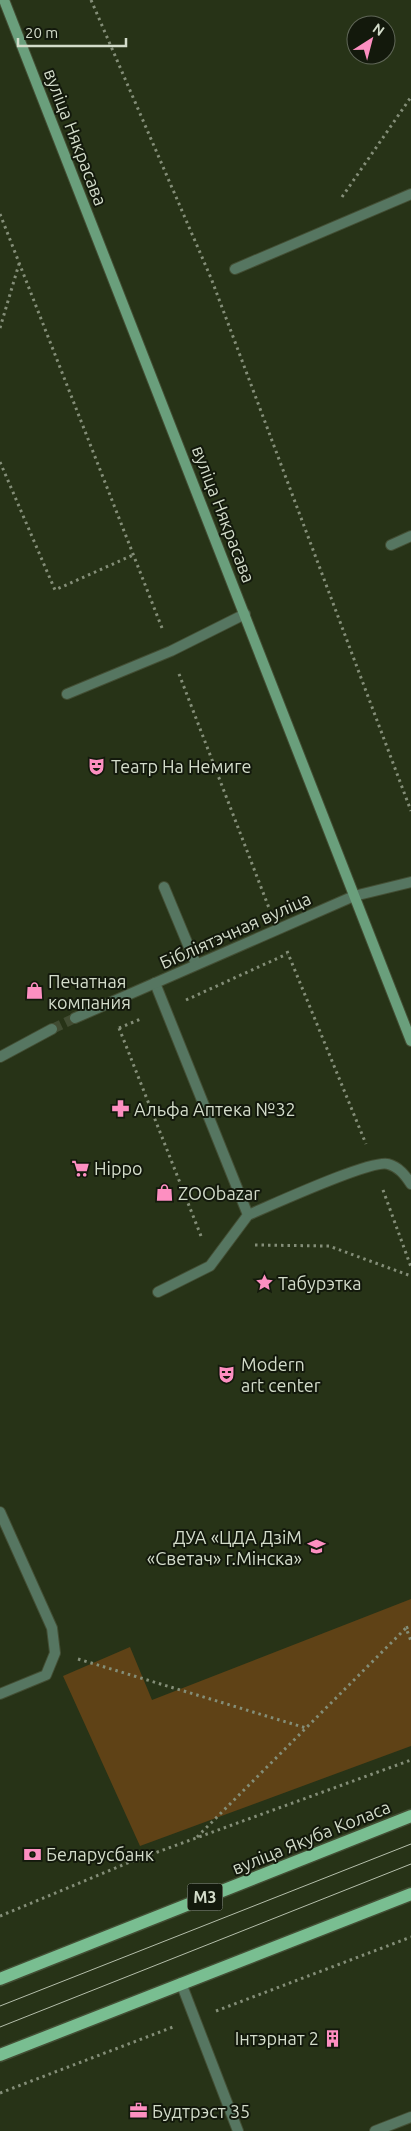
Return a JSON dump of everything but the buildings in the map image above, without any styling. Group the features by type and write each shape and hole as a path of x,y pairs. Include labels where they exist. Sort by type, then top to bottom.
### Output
{"main road":[{"name":"вуліца Някрасава","path":"4,5 245,614 411,1041"},
{"name":"вуліца Якуба Коласа","path":"0,1979 411,1816"},
{"path":"0,2055 411,1894"}],"street":[{"path":"235,269 411,194"},
{"path":"391,545 411,536"},
{"path":"67,694 171,651 245,614"},
{"name":"Бібліятэчная вуліца","path":"75,1018 354,896 411,882"},
{"path":"164,887 196,964"},
{"path":"155,983 248,1215"},
{"path":"0,1057 52,1029"},
{"path":"158,1292 210,1266 248,1215 320,1184 374,1165 387,1164 402,1171 411,1184"},
{"path":"0,1512 52,1628 55,1653 46,1675 0,1694"},
{"path":"181,1983 238,2131"},
{"path":"375,2131 411,2117"}],"path":[{"path":"91,0 210,278 411,811"},
{"path":"316,236 411,97"},
{"path":"0,214 171,651 277,929 374,1165 411,1267"},
{"path":"0,328 19,263"},
{"path":"0,462 55,590 133,555"},
{"path":"119,1028 202,1238 227,1244"},
{"path":"254,1245 329,1246 411,1276"},
{"path":"196,1838 406,1628 411,1626"},
{"path":"406,1628 411,1641"},
{"path":"55,1653 306,1728"},
{"path":"0,1916 130,1862 411,1760"}],"shaded area":[{"path":"411,1599 411,1746 140,1846 63,1676 130,1647 152,1700"}],"tunnel":[{"path":"52,1029 75,1018"}],"tram line":[{"path":"0,2006 411,1844"},
{"path":"0,2027 411,1864"}],"place":[{"name":"Театр На Немиге","path":"97,766"},
{"name":"Печатная компания","path":"34,991"},
{"name":"Альфа Аптека №32","path":"120,1109"},
{"name":"Hippo","path":"80,1168"},
{"name":"ZOObazar","path":"164,1193"},
{"name":"Табурэтка","path":"264,1283"},
{"name":"Modern art center","path":"227,1374"},
{"name":"ДУА «ЦДА ДзіМ «Светач» г.Мінска»","path":"316,1547"},
{"name":"Беларусбанк","path":"32,1854"},
{"name":"Інтэрнат 2","path":"333,2038"},
{"name":"Будтрэст 35","path":"138,2111"}]}
